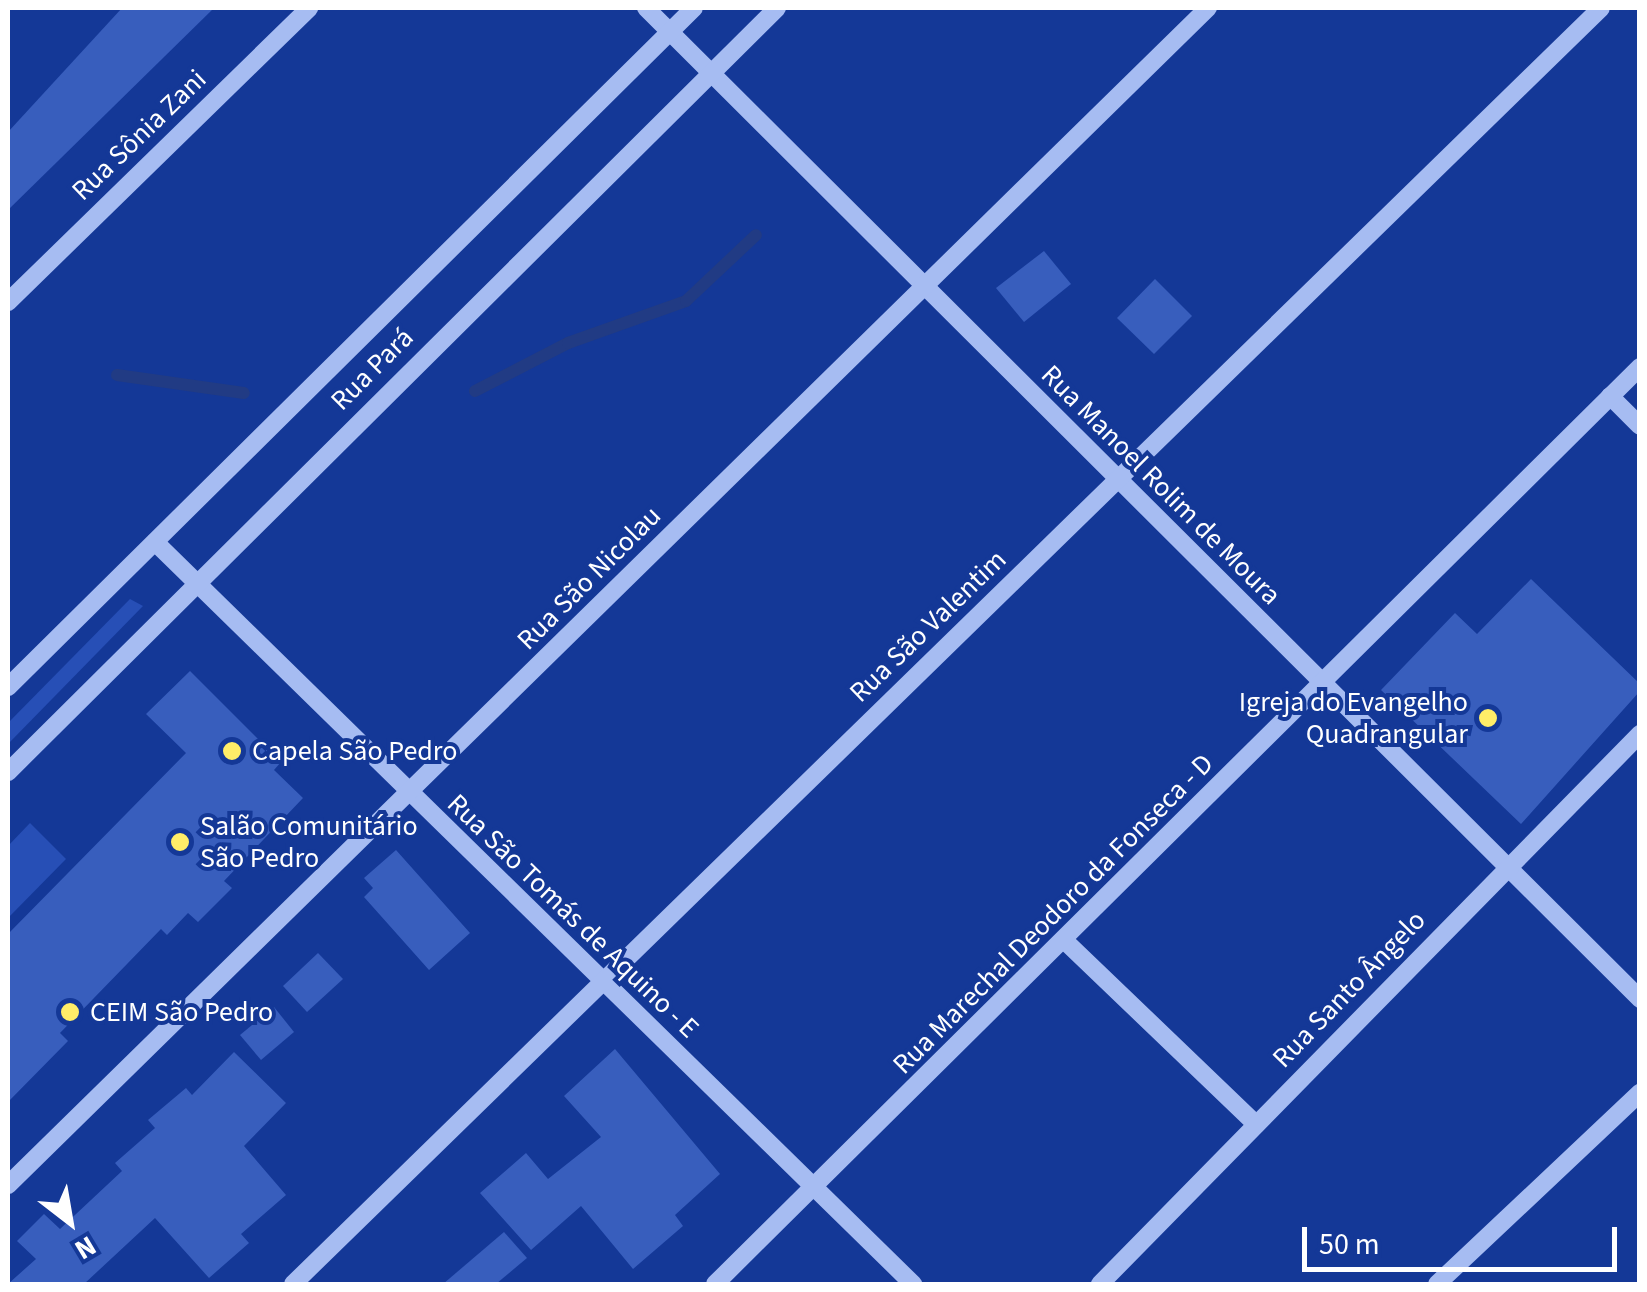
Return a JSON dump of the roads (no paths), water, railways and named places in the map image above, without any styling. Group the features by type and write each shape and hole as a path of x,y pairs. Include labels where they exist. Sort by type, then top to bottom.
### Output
{"street":[{"name":"Rua Sônia Zani","path":"8,302 309,8"},
{"name":"Rua Manoel Rolim de Moura","path":"646,8 1640,999"},
{"name":"Rua Pará","path":"8,687 694,8"},
{"name":"Rua Pará","path":"8,772 777,8"},
{"name":"Rua São Nicolau","path":"8,1185 1208,8"},
{"name":"Rua São Valentim","path":"293,1284 1601,8"},
{"name":"Rua Marechal Deodoro da Fonseca - D","path":"715,1284 815,1190 1640,367"},
{"path":"1610,396 1640,426"},
{"name":"Rua São Tomás de Aquino - E","path":"154,542 601,983 914,1284"},
{"name":"Rua Santo Ângelo","path":"1100,1284 1506,866 1640,734"},
{"path":"1065,940 1256,1124"},
{"path":"1437,1284 1640,1093"}],"waterway":[{"path":"475,391 568,343 686,301 756,235"},
{"path":"117,375 244,393"}],"place":[{"name":"Igreja do Evangelho Quadrangular","path":"1488,718"},
{"name":"Capela São Pedro","path":"232,751"},
{"name":"Salão Comunitário São Pedro","path":"180,842"},
{"name":"CEIM São Pedro","path":"70,1012"}]}
